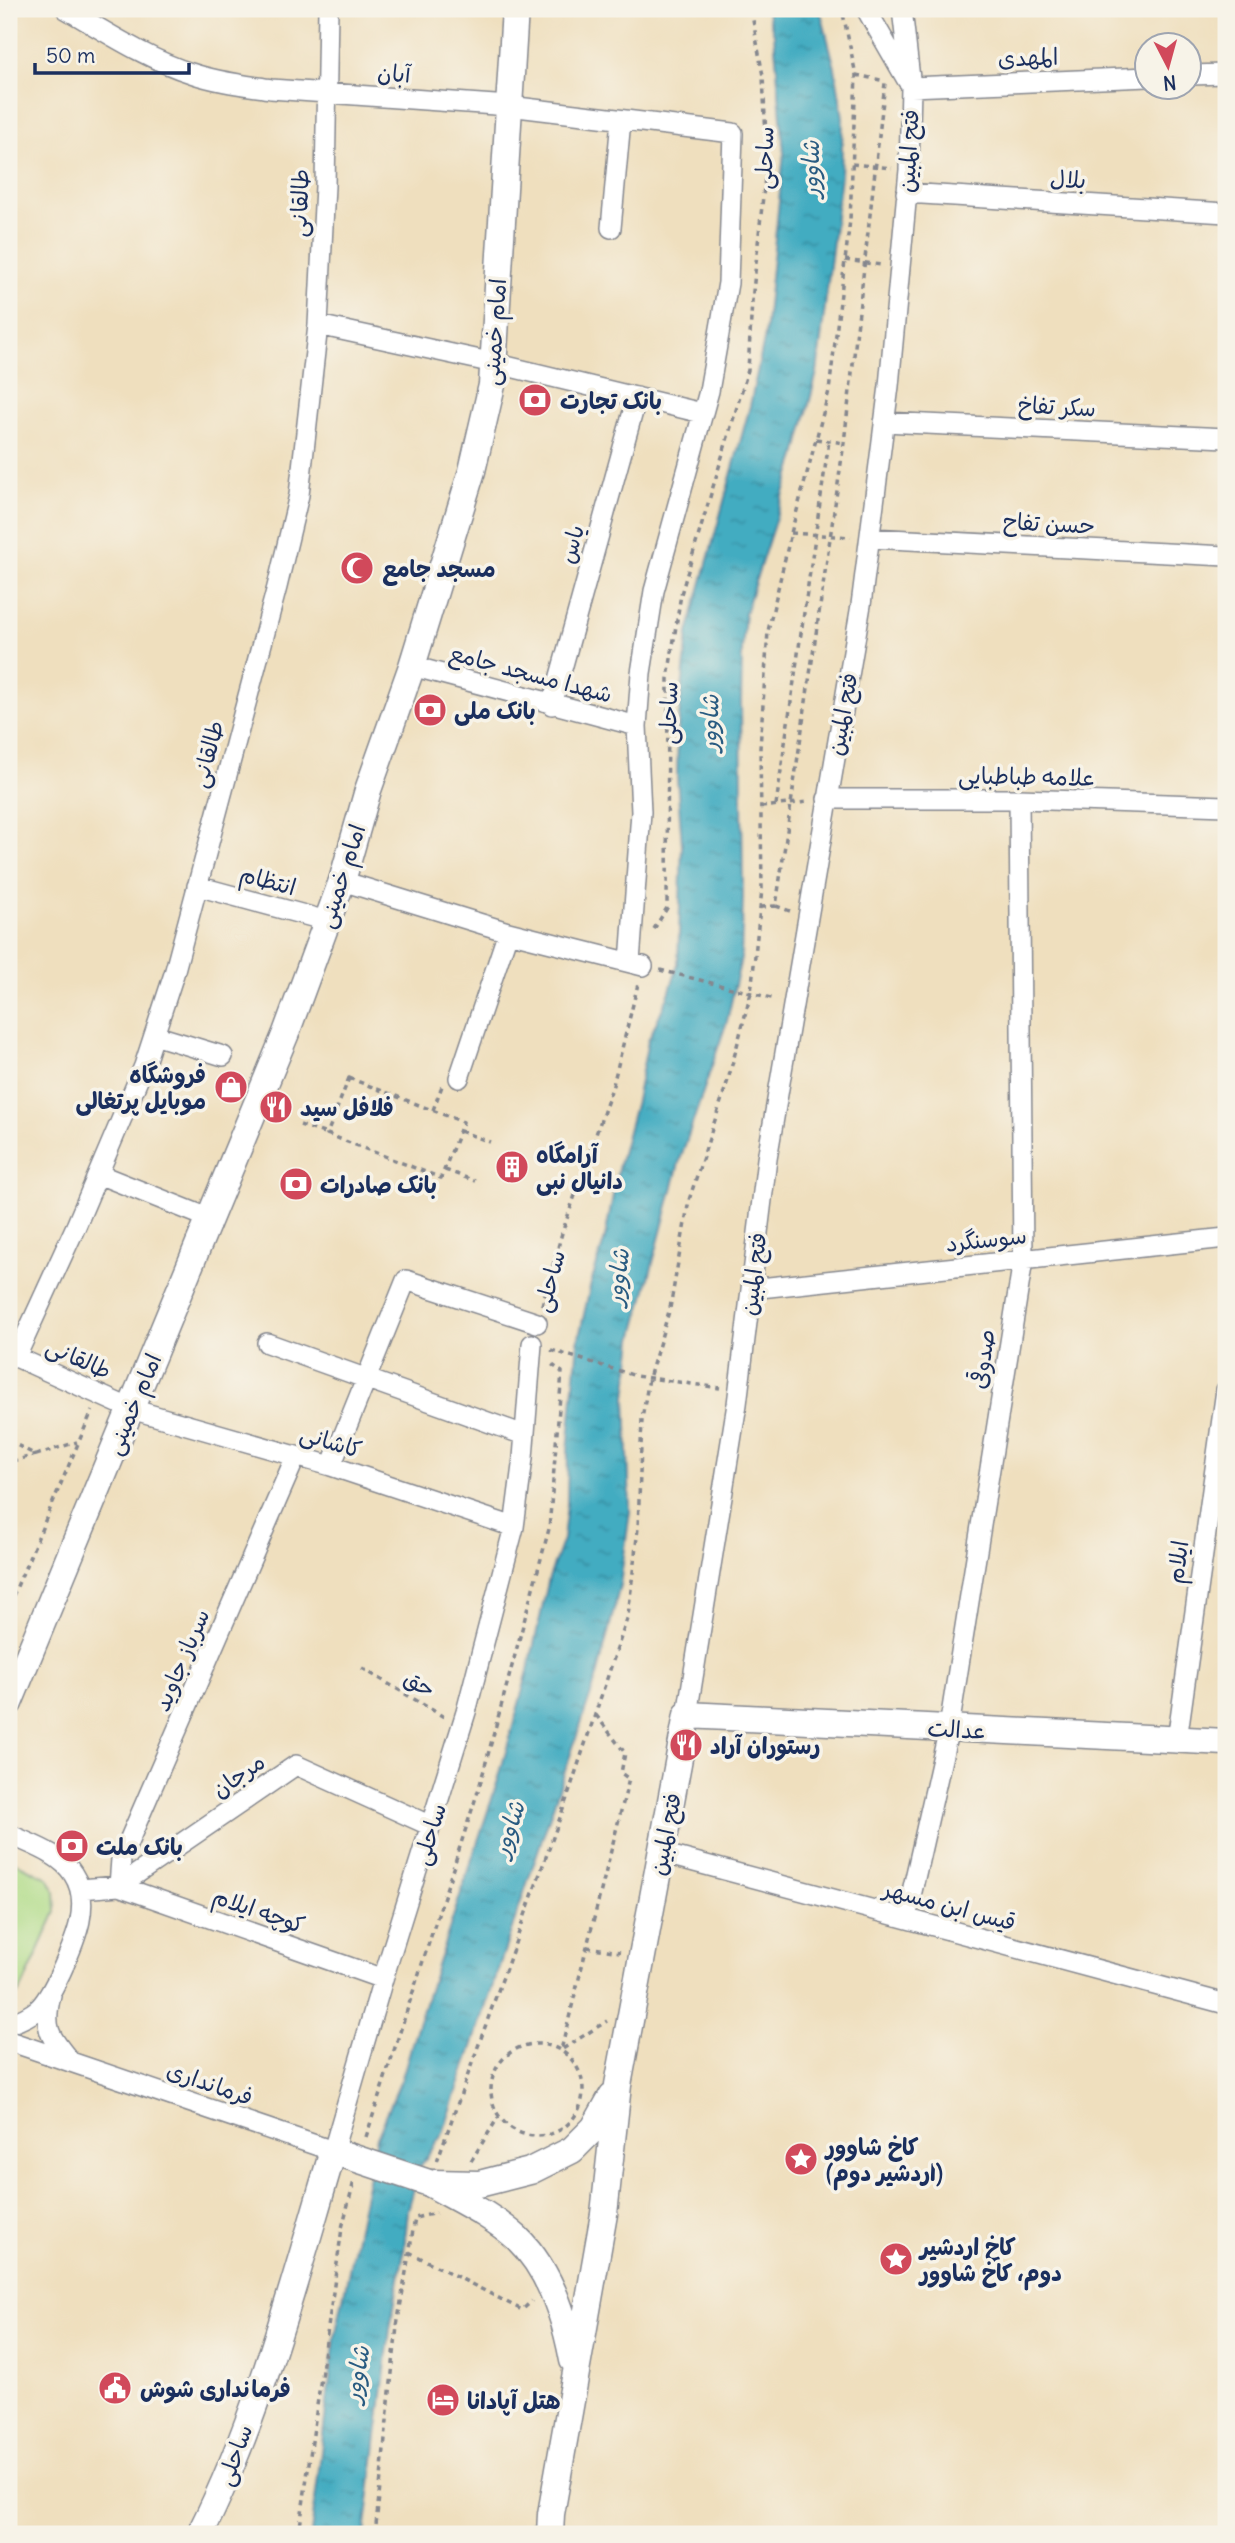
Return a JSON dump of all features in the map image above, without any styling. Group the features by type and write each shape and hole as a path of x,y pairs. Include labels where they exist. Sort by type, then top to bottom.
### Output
{"street":[{"name":"آبان","path":"66,9 135,49 192,73 271,89 509,106 733,133"},
{"name":"طالقانی","path":"131,1409 16,1357 144,1066 174,974 299,495 318,326 325,186 328,9"},
{"name":"امام خمینی","path":"9,1703 286,1033 342,881 368,790 412,666 472,471 492,385 515,9"},
{"path":"866,9 911,87"},
{"name":"فتح المبین","path":"553,2527 604,2214 618,2085 687,1714 738,1391 768,1159 861,606 884,422 909,170 911,87 902,9"},
{"path":"1204,75 1226,74"},
{"name":"المهدی","path":"911,87 1134,78"},
{"path":"611,228 621,120"},
{"name":"ساحلی","path":"642,966 641,812 637,726 641,673 654,591 709,391 728,283 733,133"},
{"name":"بلال","path":"906,193 1226,213"},
{"path":"318,326 494,363 702,413"},
{"name":"یاس","path":"552,705 637,397"},
{"name":"سکر تفاخ","path":"884,422 1226,438"},
{"name":"حسن تفاح","path":"870,538 1226,556"},
{"name":"شهدا مسجد جامع","path":"412,666 637,726"},
{"name":"علامه طباطبایی","path":"827,799 1019,799 1226,806"},
{"name":"صدوقی","path":"906,1919 949,1728 1023,1260 1019,799"},
{"path":"342,881 508,932 642,966"},
{"name":"انتظام","path":"197,886 327,921"},
{"path":"458,1078 508,932"},
{"path":"154,1035 223,1056"},
{"path":"98,1174 211,1219"},
{"name":"سوسنگرد","path":"751,1289 1226,1238"},
{"path":"331,1466 406,1280 537,1323"},
{"path":"267,1343 524,1435"},
{"name":"ساحلی","path":"200,2534 220,2494 280,2328 350,2156 383,1979 461,1727 514,1527 532,1344"},
{"name":"ایلام","path":"1177,1740 1226,1390"},
{"name":"کاشانی","path":"131,1409 331,1466 514,1527"},
{"name":"سرباز جاوید","path":"119,1886 121,1859 296,1456"},
{"name":"عدالت","path":"687,1714 1226,1742"},
{"name":"مرجان","path":"119,1886 296,1765 431,1826"},
{"path":"9,1834 55,1857 73,1872 80,1889 82,1911 74,1944 52,1990 38,2009 9,2024"},
{"name":"قیس ابن مسهر","path":"662,1853 1226,2004"},
{"path":"80,1889 119,1886"},
{"name":"کوچه ایلام","path":"119,1886 383,1979"},
{"path":"52,1990 46,2015 50,2036 71,2062"},
{"name":"فرمانداری","path":"9,2041 350,2156"},
{"path":"446,2187 479,2185 530,2171 572,2150 594,2128 618,2085"},
{"path":"350,2156 446,2187 517,2238 541,2269 549,2286 568,2331 576,2374"}],"path":[{"name":"ساحلی","path":"537,1323 562,1233 613,1085 650,934 667,908 668,678 681,594 748,370 752,301 767,158 763,76 751,9"},
{"path":"375,2534 397,2326 415,2218 440,2212 628,1616 638,1528 642,1419 649,1378 670,1308 689,1200 751,993 761,907 760,748 768,631 829,391 845,260 856,75 842,9"},
{"path":"761,907 776,906 832,536 885,81"},
{"path":"852,164 909,170"},
{"path":"845,260 900,268"},
{"path":"816,439 844,443"},
{"path":"776,805 830,441"},
{"path":"791,533 870,538"},
{"path":"761,807 827,799"},
{"path":"642,966 794,1004"},
{"path":"300,1125 441,1178 463,1122 349,1078 327,1134"},
{"path":"460,1131 490,1142"},
{"path":"444,1170 475,1181"},
{"path":"556,1352 636,1376 738,1391"},
{"path":"299,2534 350,2156 370,2120 479,1788 549,1529 562,1372 555,1367"},
{"path":"9,1605 99,1394"},
{"path":"9,1441 36,1455"},
{"path":"9,1462 79,1442"},
{"name":"حق","path":"362,1668 461,1727"},
{"path":"561,2050 629,1779 621,1773 625,1753 595,1714"},
{"path":"587,1947 642,1955"},
{"path":"406,1986 414,1988"},
{"path":"561,2050 633,2005"},
{"path":"542,2043 561,2050 575,2063 583,2080 583,2100 575,2117 560,2130 541,2136 522,2134 505,2124 494,2108 490,2090 495,2070 506,2055 523,2045 542,2043"},
{"path":"446,2187 499,2116"},
{"path":"363,2120 370,2120"},
{"path":"409,2252 522,2310 549,2286"}],"green space":[{"path":"9,1859 48,1878 55,1891 56,1912 22,1988 9,2005"}],"water":[{"name":"شاوور","path":"766,9 820,9 835,68 843,117 841,175 817,372 796,456 745,613 741,703 741,958 727,1021 679,1163 633,1339 626,1397 630,1511 620,1585 598,1673 443,2133 420,2167 408,2210 404,2251 390,2329 365,2534 311,2534 335,2337 377,2137 402,2078 499,1777 528,1671 549,1578 563,1539 578,1342 590,1287 605,1238 648,1041 669,994 678,964 682,845 677,778 678,727 688,633 750,406 765,335 784,153 774,34"}],"place":[{"name":"بانک تجارت","path":"535,400"},
{"name":"مسجد جامع","path":"357,568"},
{"name":"بانک ملی","path":"430,710"},
{"name":"فروشگاه موبایل پرتغالی","path":"231,1087"},
{"name":"فلافل سید","path":"276,1107"},
{"name":"آرامگاه دانیال نبی","path":"512,1167"},
{"name":"بانک صادرات","path":"296,1184"},
{"name":"رستوران آراد","path":"686,1745"},
{"name":"بانک ملت","path":"72,1846"},
{"name":"کاخ شاوور (اردشیر دوم)","path":"801,2159"},
{"name":"کاخ اردشیر دوم، کاخ شاوور","path":"896,2259"},
{"name":"فرمانداری شوش","path":"115,2388"},
{"name":"هتل آپادانا","path":"443,2400"}]}
